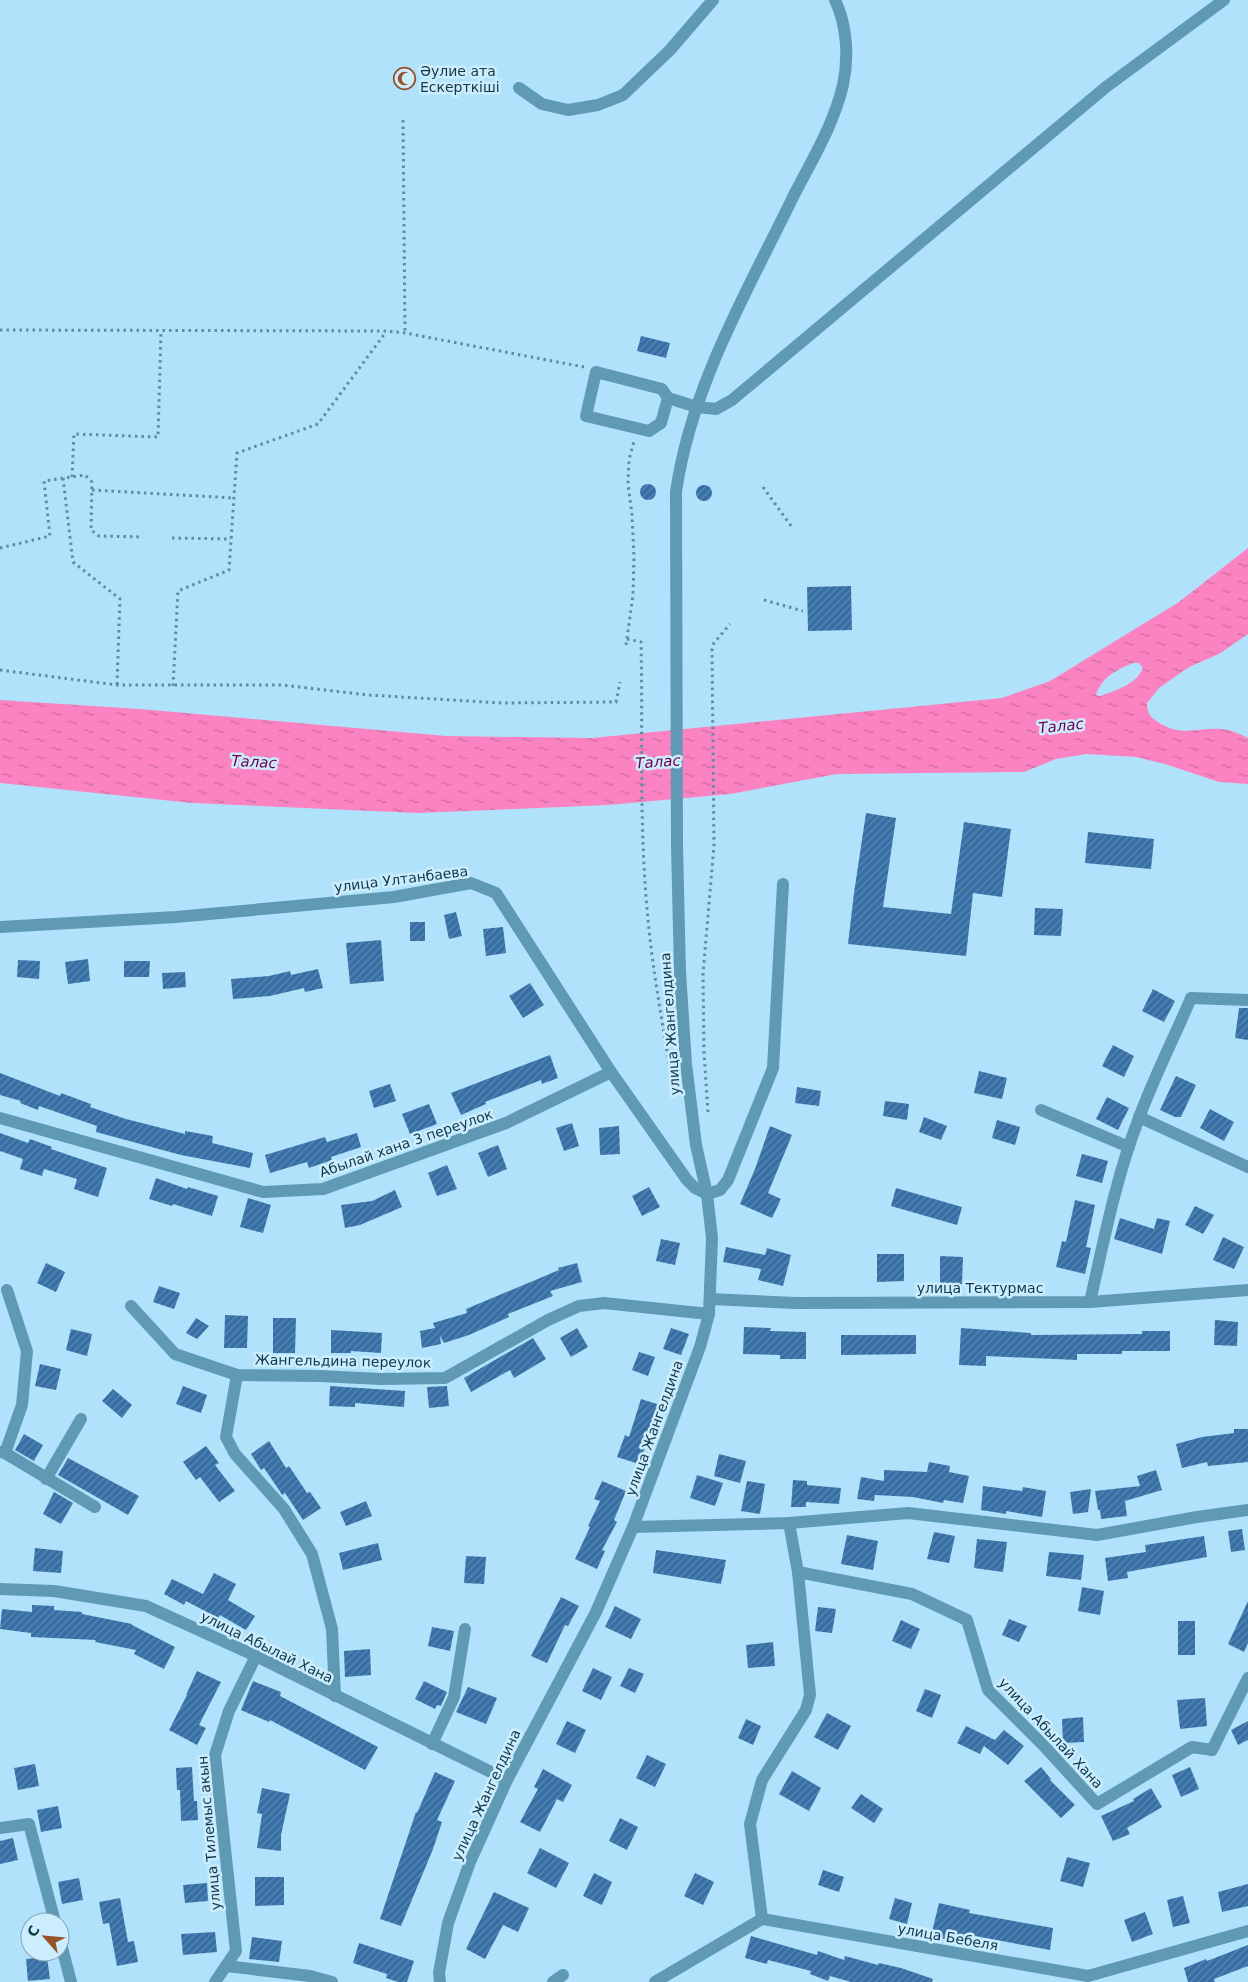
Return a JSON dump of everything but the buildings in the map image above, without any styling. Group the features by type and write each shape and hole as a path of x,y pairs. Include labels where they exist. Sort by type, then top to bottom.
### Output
{"street":[{"path":"519,88 542,104 568,110 598,105 623,95 670,50 713,0"},
{"name":"улица Жангелдина","path":"440,1982 439,1973 448,1923 470,1862 507,1780 596,1612 633,1528 700,1347 709,1314 712,1238 707,1194 696,1145 686,1064 680,972 677,846 676,492 680,461 711,369 831,120 843,84 847,47 841,13 835,0"},
{"path":"668,398 661,423 649,431 586,416 596,372 662,389 668,398 697,407 716,409 732,400 1106,87 1224,0"},
{"name":"улица Ултанбаева","path":"0,926 176,917 394,897 471,883 496,893 611,1072 686,1180 695,1188 707,1194"},
{"path":"707,1194 720,1190 728,1180 773,1068 783,884"},
{"path":"1090,1302 1116,1191 1129,1147 1139,1117 1191,998 1248,1000"},
{"name":"Абылай хана 3 переулок","path":"0,1118 263,1192 323,1189 506,1123 611,1072"},
{"path":"1041,1110 1129,1147"},
{"path":"1139,1117 1248,1168"},
{"path":"7,1290 27,1351 22,1405 2,1452 95,1507"},
{"name":"улица Тектурмас","path":"711,1299 796,1303 1090,1302 1248,1290"},
{"name":"Жангельдина переулок","path":"131,1306 176,1354 237,1375 380,1379 445,1378 548,1320 579,1306 604,1303 709,1314"},
{"path":"237,1375 226,1437 235,1454 284,1509 312,1554 332,1629 335,1696"},
{"path":"46,1479 81,1419"},
{"path":"633,1528 790,1523 908,1513 1097,1535 1248,1510"},
{"path":"655,1982 762,1919 750,1824 762,1780 806,1710 810,1694 798,1572 790,1523"},
{"name":"улица Абылай Хана","path":"798,1572 912,1594 967,1620 988,1690 1098,1804 1192,1746 1212,1750 1248,1678"},
{"name":"улица Абылай Хана","path":"0,1589 54,1591 146,1606 256,1656 507,1780"},
{"path":"432,1744 454,1697 465,1629"},
{"name":"улица Тилемыс акын","path":"216,1981 236,1951 215,1755 229,1711 256,1656"},
{"path":"0,1828 29,1824 52,1912"},
{"name":"улица Бебеля","path":"762,1919 1088,1976 1248,1931"},
{"path":"66,1962 71,1982"},
{"path":"226,1966 310,1976 332,1982"}],"path":[{"path":"402,120 405,333"},
{"path":"0,330 161,332 386,331 570,364"},
{"path":"173,686 178,591 229,570 237,453 318,424 386,331"},
{"path":"72,477 74,434 158,437 161,332"},
{"path":"626,645 633,595 634,557 628,484 629,460 637,428"},
{"path":"0,548 50,536 44,481 85,475 92,482 91,530 100,536 143,537"},
{"path":"63,478 73,562 120,599 117,685"},
{"path":"763,487 791,526"},
{"path":"92,490 234,498"},
{"path":"172,538 231,539"},
{"path":"764,600 804,611"},
{"path":"708,1120 704,1053 703,974 714,845 712,650 714,643 730,624"},
{"path":"627,639 642,642 644,846 647,908 657,991 674,1094"},
{"path":"0,670 117,685 282,685 368,695 502,703 616,702 620,682"}],"water":[{"name":"Талас","path":"1248,548 1248,634 1219,654 1189,667 1159,688 1147,703 1152,718 1169,728 1184,731 1222,729 1248,738 1248,784 1219,782 1165,764 1136,757 1087,754 1056,759 1024,772 837,774 730,794 608,805 418,813 192,803 0,783 0,700 140,709 446,736 592,738 1002,698 1050,681 1179,602","holes":["1133,663 1139,663 1143,668 1131,683 1100,696 1096,695 1102,683 1110,675"]}],"place":[{"name":"Әулие ата Ескерткіші","path":"404,79"}]}
